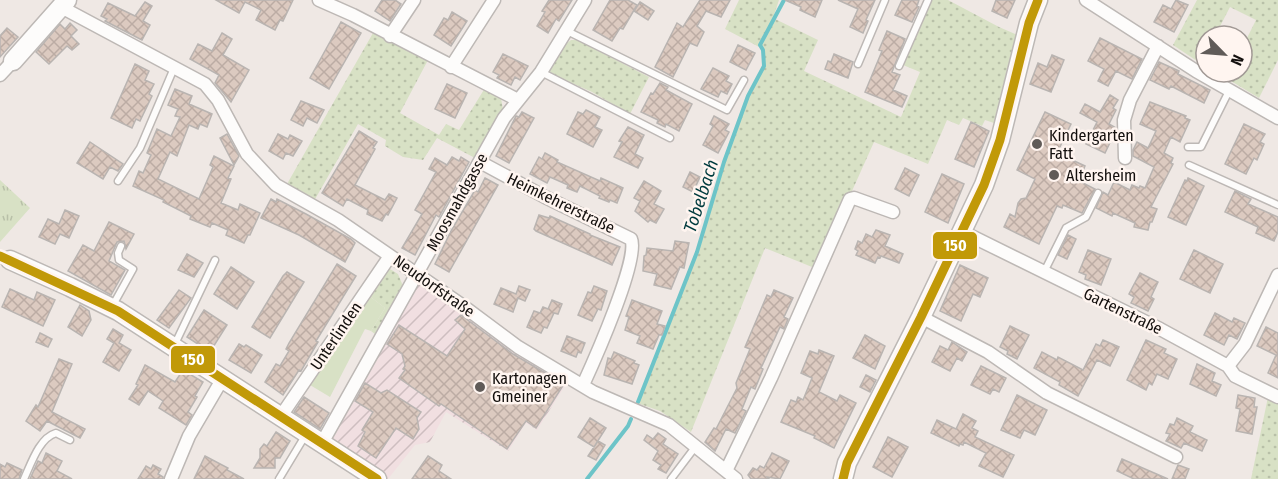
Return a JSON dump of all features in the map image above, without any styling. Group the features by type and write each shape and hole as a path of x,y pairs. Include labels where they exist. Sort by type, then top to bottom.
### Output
{"street":[{"path":"319,0 353,15 518,100"},
{"path":"390,36 414,0"},
{"path":"451,67 494,0"},
{"name":"Moosmahdgasse","path":"314,438 417,274 504,118 541,72 585,0"},
{"path":"840,479 984,185 1000,140 1029,24 1038,0"},
{"path":"1086,0 1229,91 1278,118"},
{"path":"7,68 64,3"},
{"name":"Neudorfstraße","path":"64,3 174,68 200,80 210,88 247,154 276,185 338,220 518,347 618,404 659,419 678,431 731,475 850,199 854,198 893,212"},
{"path":"1125,158 1124,120 1130,100 1158,46"},
{"name":"Heimkehrerstraße","path":"480,162 545,197 632,239 633,250 622,286 583,384"},
{"name":"Gartenstraße","path":"959,236 1044,272 1160,329 1228,366 1235,376 1278,397"},
{"name":"Unterlinden","path":"281,416 390,256"},
{"path":"5,258 112,308 174,346 376,479"},
{"path":"1228,366 1245,344 1278,275"},
{"path":"921,317 979,346 1047,393 1176,457"},
{"path":"171,479 189,436 223,378"}],"lane":[{"path":"858,64 885,0"},
{"path":"899,66 928,0"},
{"path":"567,31 727,110 744,80"},
{"path":"118,180 141,148 174,68"},
{"path":"541,72 670,138"},
{"path":"1188,147 1201,147 1229,91"},
{"path":"1189,165 1278,205"},
{"path":"1044,272 1066,228 1086,217 1098,194"},
{"path":"112,308 133,269 119,260 118,253 121,246"},
{"path":"174,346 215,260"},
{"path":"24,479 38,451 50,435 56,433 70,440"},
{"path":"279,479 314,438"},
{"path":"671,479 696,446"}],"shaded area":[{"path":"412,273 568,381 537,430 526,423 508,451 446,412 430,442 415,445 388,479 377,479 322,443"}],"green space":[{"path":"739,0 779,0 773,18 818,40 804,71 901,117 920,72 903,65 931,0 948,0 1020,36 997,124 985,120 982,126 963,118 959,125 947,120 928,164 874,142 817,269 765,248 691,432 660,411 637,403 697,253 725,162 749,96 764,66 763,49 725,29"},
{"path":"1197,0 1278,0 1278,60 1259,98 1236,84 1254,84 1254,24 1256,20 1230,7 1221,24 1194,24 1194,59 1173,45"},
{"path":"373,33 428,60 400,113 439,135 446,124 459,130 485,88 501,98 503,110 475,158 437,138 423,160 403,157 385,146 386,140 358,124 314,201 287,184"},
{"path":"571,40 577,40 649,77 630,114 592,92 547,72"},
{"path":"0,180 30,208 0,242"},
{"path":"387,267 398,274 403,286 375,334 371,331 385,308 368,295"},
{"path":"368,295 385,308 371,331 365,329 330,397 310,385"},
{"path":"1268,397 1278,402 1278,479 1251,479"}],"building":[{"path":"216,0 293,0 283,21 280,20 275,30 256,20 261,10 245,2 239,13"},
{"path":"382,0 395,0 401,4 390,21 375,11"},
{"path":"549,0 572,0 559,21 556,19 548,33 537,26"},
{"path":"610,0 628,0 637,5 623,29 620,28 612,41 593,30"},
{"path":"700,0 730,0 721,17 706,11 697,26 704,32 697,46 690,43 673,77 655,67 677,23 683,27"},
{"path":"785,0 822,0 815,17"},
{"path":"838,0 875,0 863,33 850,27 858,9"},
{"path":"902,0 919,0 917,6 919,7 912,22 895,15"},
{"path":"996,0 1015,0 1007,18 992,11"},
{"path":"1176,0 1188,5 1174,32 1154,22 1163,5 1171,9"},
{"path":"145,2 152,6 143,21 150,25 142,40 105,21 107,19 101,16 108,3 135,16"},
{"path":"640,2 654,11 648,20 634,11"},
{"path":"452,12 467,21 451,46 434,35 444,18 448,20"},
{"path":"341,22 361,33 329,89 310,78"},
{"path":"70,23 77,30 71,36 79,44 72,50 67,46 49,64 36,52 60,24 65,29"},
{"path":"7,28 18,37 0,57 0,36"},
{"path":"887,31 905,39 892,72 900,75 893,90 907,96 902,107 865,92 882,51 879,50"},
{"path":"222,33 232,39 223,55 249,70 231,102 215,83 219,75 190,59 198,44 212,51"},
{"path":"1100,38 1142,59 1132,79 1116,71 1108,86 1098,81 1104,69 1088,61"},
{"path":"738,45 755,53 746,70 730,62"},
{"path":"503,54 528,66 520,80 515,77 511,85 497,78 499,75 493,72"},
{"path":"834,54 853,62 848,78 825,69"},
{"path":"1052,55 1064,60 1051,92 1030,84 1038,63 1047,67"},
{"path":"1159,62 1179,71 1178,74 1194,84 1210,90 1204,103 1171,86 1169,89 1150,80"},
{"path":"135,64 149,71 145,80 154,84 149,94 152,96 140,121 136,119 132,128 111,118"},
{"path":"713,68 729,76 726,81 732,84 727,94 721,91 718,97 701,89"},
{"path":"660,83 668,87 666,90 692,104 679,131 666,124 665,127 657,123 658,120 641,112 651,93 653,94"},
{"path":"447,84 467,93 455,118 435,109"},
{"path":"175,89 192,96 189,104 212,114 207,127 200,124 198,129 189,125 177,156 170,152 158,179 199,199 213,167 210,165 214,156 234,166 221,203 238,210 240,204 260,213 244,243 226,235 228,230 212,223 210,227 190,219 191,216 163,202 164,200 133,186 139,171 143,173 151,155 147,153 157,129 171,136 180,117 175,116 178,109 168,105"},
{"path":"1110,95 1118,100 1113,108 1116,110 1109,124 1116,130 1105,153 1086,144 1097,122 1080,113 1085,104 1100,112"},
{"path":"301,101 324,110 317,123 307,118 303,126 291,120"},
{"path":"1150,102 1186,116 1185,118 1190,120 1180,142 1171,137 1164,153 1173,158 1171,163 1173,164 1151,207 1157,209 1148,230 1134,227 1135,223 1096,208 1103,192 1108,195 1114,182 1130,190 1132,185 1145,188 1154,167 1133,156 1133,150 1137,142 1148,148 1156,131 1140,124"},
{"path":"586,110 600,117 595,127 602,130 593,147 567,134 578,112 583,114"},
{"path":"522,112 534,118 509,163 496,156 516,116 519,117"},
{"name":"Altersheim","path":"1045,112 1071,124 1057,153 1085,166 1079,181 1095,189 1082,213 1063,205 1062,208 1057,206 1039,244 1004,227 1010,214 1015,217 1018,203 1021,199 1026,198 1035,179 1017,170"},
{"path":"714,116 729,124 725,130 729,132 718,153 703,145 713,126 710,124"},
{"path":"971,122 989,131 974,167 955,159"},
{"path":"1244,124 1265,134 1260,142 1264,144 1257,160 1254,158 1246,174 1225,164"},
{"path":"628,127 644,135 635,154 643,158 638,168 614,157 622,142 619,141"},
{"path":"359,131 377,142 355,185 385,200 389,194 397,198 382,221 367,214 368,210 347,199 343,206 322,193"},
{"path":"227,134 239,156 234,165 220,138"},
{"path":"278,134 288,139 290,135 302,141 293,156 286,153 283,159 269,151"},
{"path":"90,142 123,164 118,171 110,167 103,179 77,163"},
{"path":"545,153 558,160 557,162 600,181 601,178 623,188 617,203 599,198 600,196 580,186 577,192 550,177 547,183 530,174 539,157 542,159"},
{"path":"452,157 459,161 461,157 469,162 439,217 436,215 415,255 402,248 422,214 415,210 436,172 429,169 435,158 447,165"},
{"path":"905,168 919,175 909,196 895,189"},
{"path":"690,172 700,177 693,192 683,187"},
{"path":"942,174 964,184 948,223 925,212"},
{"path":"485,178 498,185 449,272 435,264 451,231 475,190 478,192"},
{"path":"1188,178 1204,186 1186,225 1168,217"},
{"path":"644,181 661,191 654,204 664,209 656,223 650,220 648,222 635,211 640,201 634,198"},
{"path":"1235,191 1251,199 1248,204 1278,217 1278,232 1274,241 1256,233 1258,227 1225,212"},
{"path":"271,199 276,202 277,199 351,239 355,243 345,262 299,235 261,218"},
{"path":"65,210 79,216 69,238 60,234 55,244 39,237 48,219 59,224"},
{"path":"539,215 549,218 550,216 620,247 612,265 536,231 534,229"},
{"path":"109,222 134,234 126,249 124,241 117,242 109,261 125,270 111,295 68,271 83,245 94,251"},
{"path":"876,230 890,235 885,246 903,254 899,263 881,256 875,263 856,255 858,251 855,249 858,241 862,243 866,234 872,237"},
{"path":"1068,235 1076,239 1067,259 1058,255"},
{"path":"675,241 689,243 684,268 680,267 671,289 654,285 657,274 643,271 647,248 673,251"},
{"path":"1088,250 1111,259 1101,285 1085,279 1086,275 1079,272"},
{"path":"1194,250 1223,264 1210,293 1180,279"},
{"path":"187,254 203,263 194,277 178,270"},
{"path":"337,264 356,276 316,341 318,342 301,371 299,370 283,395 265,382 276,364 280,366 289,351 286,349 289,343"},
{"path":"960,265 988,278 980,297 973,294 961,321 940,311"},
{"path":"231,267 254,282 237,309 214,294"},
{"path":"287,272 304,282 270,338 252,327"},
{"path":"1140,273 1158,282 1148,311 1131,303 1134,297 1129,294"},
{"path":"519,286 530,290 525,301 518,298 513,312 494,304 501,288 516,294"},
{"path":"594,286 607,291 601,310 598,309 592,321 578,315 588,292 591,293"},
{"path":"10,289 34,300 37,292 55,300 43,326 2,307"},
{"path":"179,290 191,298 169,328 157,320"},
{"path":"774,290 793,298 784,317 788,319 784,329 780,327 761,368 763,369 755,389 751,387 742,409 746,411 735,433 726,429 715,451 705,442 714,428 716,429 737,388 736,383 750,349 745,347 767,295 771,297"},
{"path":"552,300 562,304 558,314 554,313 547,328 544,327 541,333 527,327 534,311 540,313 543,307 548,309"},
{"path":"632,300 662,311 657,324 665,326 653,349 637,343 640,336 625,330 629,317 626,316"},
{"path":"80,305 89,311 91,320 82,336 68,327"},
{"path":"204,310 227,325 210,352 187,337"},
{"path":"1215,313 1232,322 1234,318 1245,323 1237,339 1229,335 1224,345 1204,335"},
{"name":"Kartonagen Gmeiner","path":"461,315 513,354 564,384 536,428 526,421 507,449 399,378 405,370 402,354 387,344 399,325 447,356 465,329 455,320"},
{"path":"1010,326 1029,335 1017,359 1000,347"},
{"path":"1266,327 1278,333 1278,378 1268,373 1276,355 1257,346"},
{"path":"113,329 123,335 119,343 131,350 119,371 103,362 114,343 107,339"},
{"path":"40,333 52,339 48,347 36,342"},
{"path":"865,335 885,346 875,369 853,358"},
{"path":"567,336 585,343 581,353 578,352 576,357 561,351"},
{"path":"1103,340 1119,347 1110,366 1097,360 1078,396 1059,385 1060,382 1034,368 1042,352 1057,360 1058,357 1083,370 1096,344 1100,346"},
{"path":"1146,340 1166,349 1164,353 1177,359 1168,379 1157,374 1152,385 1149,383 1146,390 1127,380"},
{"path":"952,342 967,352 962,361 957,358 950,371 932,362 940,346 948,350"},
{"path":"239,344 244,347 246,345 262,355 251,373 229,360"},
{"path":"819,350 834,356 819,392 837,401 840,395 856,403 834,448 814,438 815,436 781,422 791,400 796,402 798,397 803,400 812,378 801,373 810,351 818,354"},
{"path":"614,352 639,365 632,384 604,375 608,358 611,359"},
{"path":"59,359 72,364 52,412 85,429 80,438 47,421 40,431 26,421 36,405 38,407"},
{"path":"1197,364 1215,373 1212,381 1221,385 1216,396 1190,384"},
{"path":"145,365 175,382 183,370 203,382 188,412 192,415 186,425 159,408 163,401 148,391 139,405 129,399 138,385 136,384"},
{"path":"981,366 1006,378 999,392 993,389 990,394 971,385"},
{"path":"866,375 876,380 870,392 860,387"},
{"path":"365,383 381,393 387,390 421,412 417,418 419,429 413,439 396,428 376,458 358,446 365,432 362,430 373,412 355,401"},
{"path":"1017,395 1047,410 1035,435 1024,430 1020,438 1001,430"},
{"path":"1238,395 1255,398 1254,407 1257,407 1252,434 1236,431 1240,409 1236,408"},
{"path":"304,397 329,413 320,429 294,412"},
{"path":"963,414 976,421 972,428 978,431 975,437 1014,455 1003,477 979,466 986,453 964,442 959,446 931,433 937,420 956,429"},
{"path":"590,418 606,428 594,447 578,437"},
{"path":"1177,418 1193,426 1190,432 1207,440 1202,451 1184,443 1181,448 1166,441 1170,434 1166,433 1170,424 1174,425"},
{"path":"276,432 290,441 280,458 275,458 275,468 254,468 260,458 260,449 264,444 267,446"},
{"path":"658,433 666,439 663,444 678,454 666,473 658,469 661,465 653,460 658,451 644,440 647,435 653,439"},
{"path":"888,437 908,447 892,477 873,467"},
{"path":"598,441 605,445 596,460 588,456"},
{"path":"46,453 62,461 57,471 72,479 30,479 38,461 42,463"},
{"path":"772,453 789,461 780,479 767,477 769,479 751,479 748,475 753,468 757,470 760,466 764,468"},
{"path":"205,456 228,468 227,470 244,479 194,479"},
{"path":"428,456 442,465 439,471 451,479 412,479"},
{"path":"1122,459 1168,479 1134,479 1117,471"},
{"path":"7,463 22,470 19,479 0,479 0,464 5,467"},
{"path":"153,465 161,469 158,474 163,479 138,479 146,466 151,469"},
{"path":"1178,465 1189,469 1185,479 1172,479"}],"waterway":[{"name":"Tobelbach","path":"638,402 697,252 724,162 748,96 764,66 763,50 760,45 784,0"},
{"path":"587,479 631,419"}],"transit line":[{"name":"150","path":"843,479 847,463 921,317 984,185 1000,140 1029,23 1038,0"},
{"name":"150","path":"0,256 118,311 377,479"}],"place":[{"name":"Kindergarten Fatt","path":"1037,144"},
{"name":"Altersheim","path":"1054,175"},
{"name":"Kartonagen Gmeiner","path":"480,387"}]}
